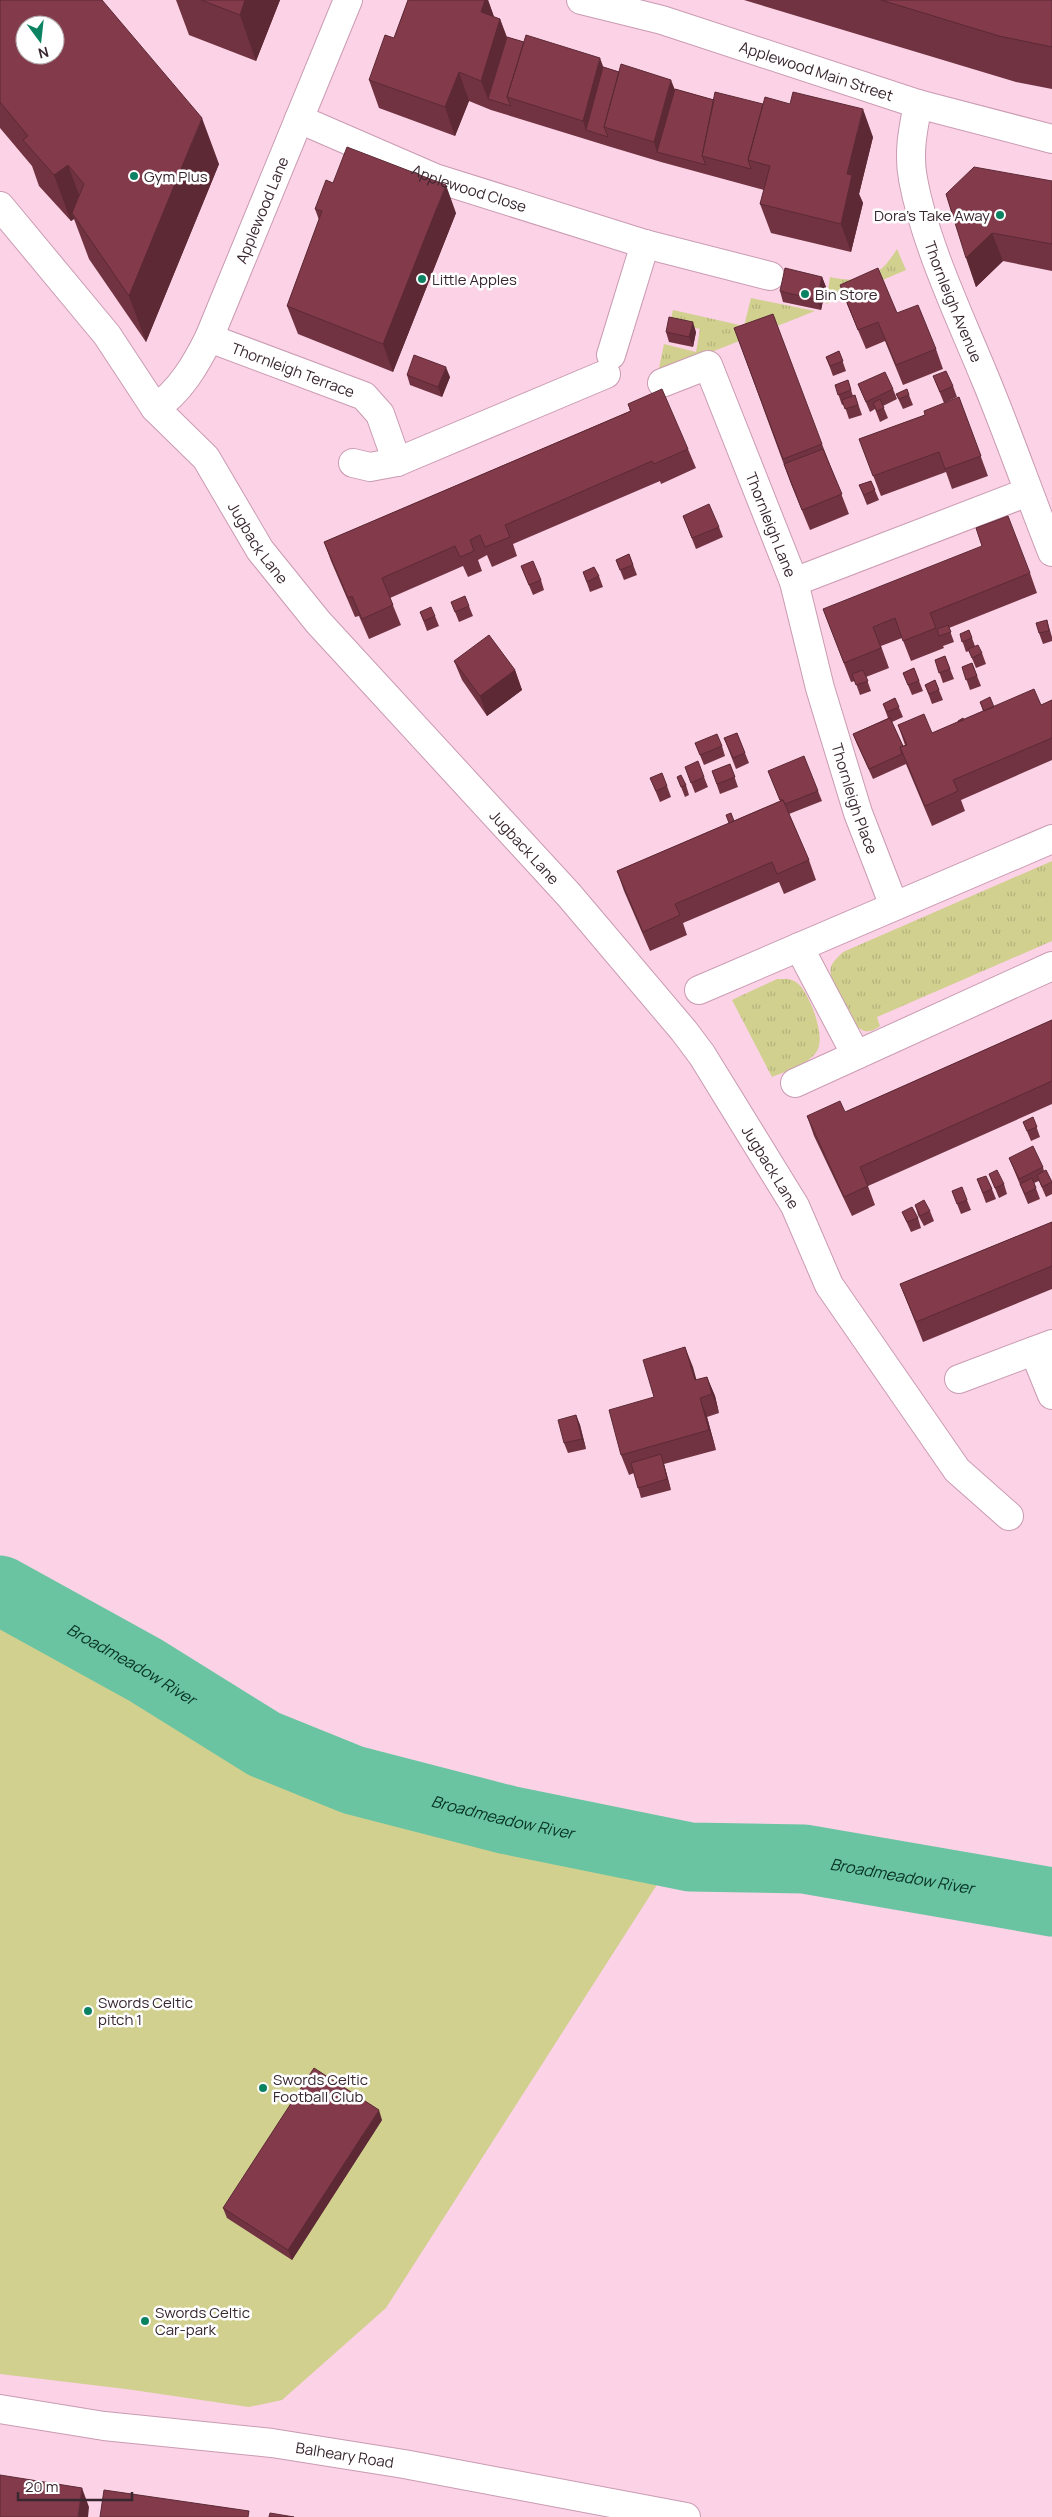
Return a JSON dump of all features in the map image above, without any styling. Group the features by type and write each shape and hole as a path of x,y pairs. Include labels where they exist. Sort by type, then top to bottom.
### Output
{"street":[{"name":"Applewood Lane","path":"155,408 170,398 197,361 209,338 348,0"},
{"name":"Applewood Main Street","path":"581,0 665,10 918,104 1052,139"},
{"name":"Thornleigh Avenue","path":"918,104 911,137 913,178 947,287 1015,451 1028,492 1052,552"},
{"name":"Applewood Close","path":"299,119 435,178 645,244 770,276"},
{"name":"Jugback Lane","path":"0,206 107,335 155,408 206,458 260,550 318,622 569,895 684,1031 702,1055 795,1206 829,1285 957,1470 1009,1516"},
{"path":"353,463 370,467 397,462 608,365 645,244"},
{"name":"Thornleigh Terrace","path":"209,338 364,396 380,414 397,462"},
{"name":"Thornleigh Lane","path":"662,383 708,365 794,582 1028,492"},
{"name":"Thornleigh Place","path":"794,582 820,688 858,814 894,906"},
{"path":"699,990 1052,839"},
{"path":"799,947 856,1055"},
{"path":"795,1083 1052,966"},
{"path":"959,1379 1043,1347 1052,1395"},
{"name":"Balheary Road","path":"0,2409 104,2426 272,2443 395,2462 686,2517"}],"green space":[{"path":"897,249 906,270 826,304 830,277 852,280 869,276 884,267"},
{"path":"751,298 815,311 658,373 664,344 696,352 700,329 670,323 673,310 744,326"},
{"path":"1052,861 1052,941 877,1017 880,1026 873,1030 865,1031 852,1022 841,1004 832,983 831,967 843,952"},
{"path":"777,979 787,979 796,982 806,994 818,1024 820,1042 818,1049 810,1059 772,1077 732,1000"},
{"name":"Swords Celtic Football Club","path":"0,1622 59,1650 301,1786 407,1819 667,1869 386,2308 282,2400 249,2407 126,2389 0,2374"}],"building":[{"path":"0,0 102,0 202,118 129,296 72,213 84,184 68,165 54,175 23,140 28,136 0,102"},
{"path":"201,0 245,0 240,15"},
{"path":"408,0 485,0 481,12 500,19 481,81 459,72 445,107 369,80 385,35 394,38"},
{"path":"881,0 1052,0 1052,47 999,36"},
{"path":"526,35 600,58 583,121 507,97"},
{"path":"507,37 524,42 507,97 511,106 488,99"},
{"path":"621,64 671,80 654,142 604,127"},
{"path":"603,67 619,72 604,127 608,137 586,130"},
{"path":"675,89 714,100 702,156 706,165 657,152"},
{"path":"715,92 763,104 748,160 751,169 702,156"},
{"path":"793,92 863,109 847,174 852,175 841,224 760,204 770,166 748,160 765,97 790,104"},
{"path":"347,147 446,185 383,344 287,306 322,211 315,209 326,180 333,183"},
{"path":"974,167 1052,181 1052,244 992,233 966,258 946,194"},
{"path":"785,268 822,277 817,300 780,291"},
{"path":"878,268 897,313 918,305 936,349 896,365 878,322 858,330 840,285"},
{"path":"773,314 822,444 783,459 734,328"},
{"path":"669,317 693,322 689,337 666,332"},
{"path":"839,351 843,361 830,366 826,357"},
{"path":"414,355 446,367 438,387 407,375"},
{"path":"946,371 953,386 940,392 933,376"},
{"path":"885,372 893,389 866,402 858,384"},
{"path":"848,380 851,390 838,395 835,385"},
{"path":"662,389 688,449 654,464 652,461 505,525 510,537 485,547 480,535 470,540 474,551 460,557 455,546 382,578 393,605 362,619 352,596 348,598 324,542 631,411 628,404"},
{"path":"907,389 909,395 899,399 896,394"},
{"path":"855,395 858,405 845,409 842,400"},
{"path":"959,397 981,456 945,469 939,452 873,476 859,439 925,415 924,411"},
{"path":"880,399 884,408 877,411 873,403"},
{"path":"823,449 842,494 802,510 784,464"},
{"path":"871,481 875,490 864,495 859,485"},
{"path":"709,504 719,527 692,538 683,516"},
{"path":"1008,516 1030,573 930,613 936,628 903,641 895,618 873,627 881,648 844,663 823,609 982,546 976,528"},
{"path":"629,554 633,565 620,570 616,560"},
{"path":"533,561 541,580 529,585 521,566"},
{"path":"594,567 599,576 587,582 583,572"},
{"path":"465,596 469,606 455,612 451,602"},
{"path":"431,607 435,616 424,621 420,612"},
{"path":"1047,620 1049,631 1039,633 1036,623"},
{"path":"948,625 951,632 939,636 937,629"},
{"path":"969,630 972,638 962,642 960,634"},
{"path":"489,635 515,670 480,696 454,661"},
{"path":"978,645 982,653 972,658 968,649"},
{"path":"945,656 950,669 939,673 935,660"},
{"path":"972,663 977,676 966,680 962,667"},
{"path":"914,668 919,681 908,685 903,673"},
{"path":"863,670 868,681 856,685 852,674"},
{"path":"935,680 939,690 929,694 925,685"},
{"path":"1034,689 1041,705 1052,700 1052,738 953,780 958,791 925,806 900,747 907,745 898,725 924,714 932,733"},
{"path":"990,697 994,707 984,711 980,702"},
{"path":"895,698 899,707 887,712 883,704"},
{"path":"890,718 903,746 900,747 902,754 869,769 853,734"},
{"path":"737,733 745,753 733,758 724,738"},
{"path":"717,734 722,746 700,755 695,743"},
{"path":"804,756 818,791 785,804 783,800 780,800 768,771"},
{"path":"698,761 704,777 691,783 685,767"},
{"path":"730,764 735,777 717,784 712,771"},
{"path":"662,773 667,786 656,791 650,778"},
{"path":"681,775 686,785 681,787 677,777"},
{"path":"783,800 809,860 777,874 772,862 675,904 680,915 643,932 617,871"},
{"path":"731,813 734,821 729,823 726,815"},
{"path":"1052,1020 1052,1081 860,1167 868,1186 844,1197 807,1116 840,1101 845,1112"},
{"path":"1033,1117 1037,1127 1027,1131 1023,1122"},
{"path":"1033,1146 1043,1167 1019,1179 1009,1158"},
{"path":"997,1170 1004,1184 995,1188 989,1174"},
{"path":"1046,1170 1052,1182 1042,1187 1037,1175"},
{"path":"986,1176 992,1189 983,1193 977,1179"},
{"path":"1032,1178 1036,1188 1025,1194 1020,1184"},
{"path":"962,1187 967,1200 957,1204 952,1191"},
{"path":"924,1200 930,1211 920,1216 915,1205"},
{"path":"912,1207 918,1218 907,1222 902,1212"},
{"path":"1052,1222 1052,1266 916,1322 900,1284"},
{"path":"685,1347 695,1380 707,1377 712,1394 700,1398 709,1430 621,1455 609,1410 654,1397 643,1360"},
{"path":"576,1415 582,1439 564,1443 558,1420"},
{"path":"661,1454 667,1479 638,1488 631,1463"},
{"name":"Swords Celtic Football Club","path":"314,2068 379,2110 288,2250 223,2208"},
{"path":"0,2475 82,2488 78,2517 0,2517"},
{"path":"104,2490 249,2511 248,2517 100,2517"},
{"path":"270,2513 294,2517 269,2517"}],"waterway":[{"name":"Broadmeadow River","path":"0,1590 145,1670 264,1744 353,1780 508,1820 690,1857 804,1859 1052,1902"}],"place":[{"name":"Gym Plus","path":"134,176"},
{"name":"Dora's Take Away","path":"1000,215"},
{"name":"Little Apples","path":"422,279"},
{"name":"Bin Store","path":"805,294"},
{"name":"Swords Celtic pitch 1","path":"88,2011"},
{"name":"Swords Celtic Football Club","path":"263,2088"},
{"name":"Swords Celtic Car-park","path":"145,2321"}]}
